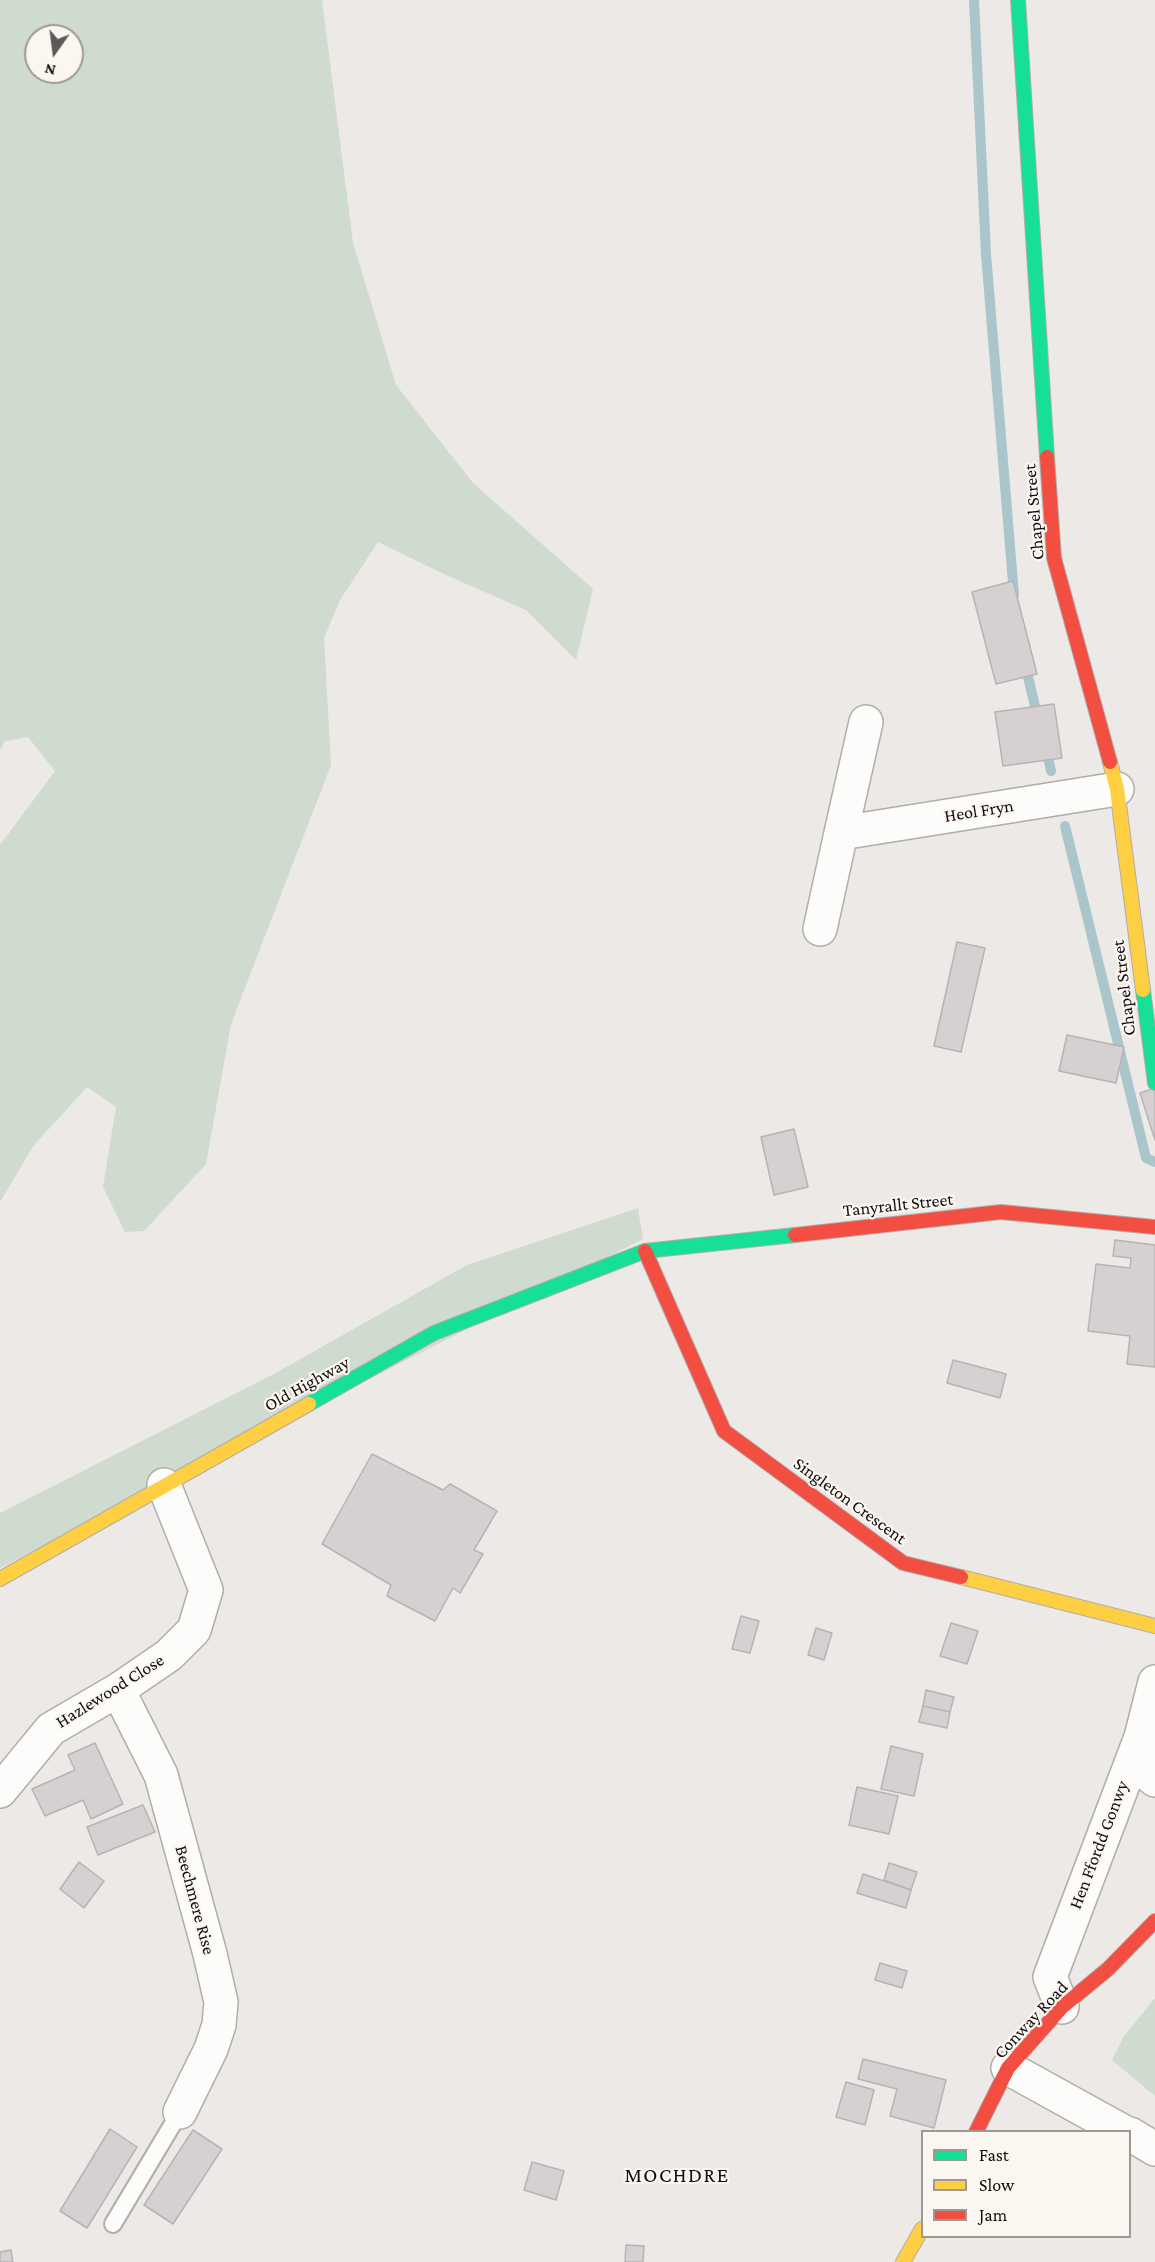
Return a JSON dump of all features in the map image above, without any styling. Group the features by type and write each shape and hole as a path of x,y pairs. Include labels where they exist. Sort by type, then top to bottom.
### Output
{"street":[{"name":"Chapel Street","path":"1018,0 1054,558 1117,789 1155,1083"},
{"path":"820,929 866,722"},
{"name":"Heol Fryn","path":"841,832 1117,789"},
{"name":"Tanyrallt Street","path":"645,1251 1001,1212 1155,1227"},
{"name":"Old Highway","path":"0,1579 434,1333 645,1251"},
{"name":"Singleton Crescent","path":"645,1251 724,1431 903,1563 1155,1626"},
{"name":"Hazlewood Close","path":"0,1791 51,1729 118,1690 169,1655 194,1630 206,1590 164,1485"},
{"name":"Hen Ffordd Gonwy","path":"1062,2007 1050,1977 1141,1737 1155,1682"},
{"name":"Beechmere Rise","path":"118,1690 161,1775 221,2002 219,2025 211,2049 180,2112"},
{"path":"1141,1737 1145,1772 1155,1780"},
{"name":"Conway Road","path":"977,2130 1008,2068 1062,2007 1108,1969 1155,1921"},
{"path":"1008,2068 1120,2130"},
{"path":"1131,2135 1155,2148"},
{"path":"903,2262 921,2231"}],"lane":[{"path":"113,2224 180,2112"}],"shaded area":[{"path":"0,0 322,0 353,243 396,385 473,483 593,589 576,660 526,610 378,542 340,600 324,638 331,765 231,1024 206,1164 144,1231 125,1232 103,1187 116,1107 87,1087 34,1145 0,1202 0,845 55,771 28,737 5,741 0,750"},
{"path":"638,1208 643,1239 0,1568 0,1513 272,1375 467,1265"},
{"path":"1155,1998 1155,2096 1112,2060 1124,2036"}],"building":[{"path":"1013,581 1037,674 996,684 972,592"},
{"path":"1054,704 1062,758 1003,766 995,712"},
{"path":"957,942 985,948 961,1052 934,1046"},
{"path":"1067,1035 1124,1047 1116,1083 1059,1071"},
{"path":"1155,1088 1155,1140 1140,1093"},
{"path":"794,1129 808,1187 774,1195 761,1137"},
{"path":"1115,1240 1155,1245 1155,1367 1127,1364 1130,1336 1088,1331 1096,1264 1130,1268 1131,1258 1113,1256"},
{"path":"953,1360 1006,1374 1000,1398 947,1383"},
{"path":"372,1454 443,1490 450,1484 497,1511 474,1550 483,1554 460,1593 453,1588 435,1621 387,1596 391,1585 322,1544"},
{"path":"741,1616 759,1621 750,1653 732,1649"},
{"path":"951,1623 978,1631 967,1664 940,1656"},
{"path":"816,1628 832,1633 824,1660 808,1655"},
{"path":"926,1690 954,1697 950,1712 923,1706"},
{"path":"923,1706 950,1712 947,1728 919,1722"},
{"path":"95,1743 123,1804 91,1819 83,1800 45,1816 32,1789 75,1770 68,1755"},
{"path":"891,1746 923,1754 914,1796 881,1789"},
{"path":"857,1787 898,1796 889,1834 849,1825"},
{"path":"143,1805 155,1832 98,1855 87,1827"},
{"path":"79,1862 104,1881 84,1908 60,1889"},
{"path":"889,1863 917,1872 911,1890 884,1880"},
{"path":"863,1874 911,1890 906,1908 857,1893"},
{"path":"880,1963 907,1971 902,1988 875,1980"},
{"path":"863,2059 946,2080 934,2128 890,2116 897,2089 858,2079"},
{"path":"846,2082 874,2090 865,2125 836,2117"},
{"path":"110,2129 137,2147 87,2228 60,2211"},
{"path":"193,2130 222,2149 173,2224 144,2205"},
{"path":"532,2162 564,2171 556,2200 524,2190"},
{"path":"626,2245 644,2246 643,2262 625,2262"},
{"path":"11,2250 13,2262 0,2262 0,2252"}],"waterway":[{"path":"974,0 986,254 1014,595"},
{"path":"1025,664 1038,719"},
{"path":"1046,748 1051,771"},
{"path":"1065,826 1146,1158 1155,1162"}],"traffic: fast":[{"path":"1018,0 1047,457"},
{"path":"1143,990 1155,1083"},
{"path":"309,1404 434,1333 645,1251 795,1235"}],"traffic: slow":[{"path":"1110,762 1117,789 1143,990"},
{"path":"0,1579 309,1404"},
{"path":"961,1577 1155,1626"},
{"path":"903,2262 921,2231"}],"traffic: jam":[{"path":"1047,457 1054,558 1110,762"},
{"path":"795,1235 1001,1212 1155,1227"},
{"path":"645,1251 724,1431 903,1563 961,1577"},
{"path":"977,2130 1008,2068 1062,2007 1108,1969 1155,1921"}],"district":[{"name":"MOCHDRE","path":"677,2176"}]}
